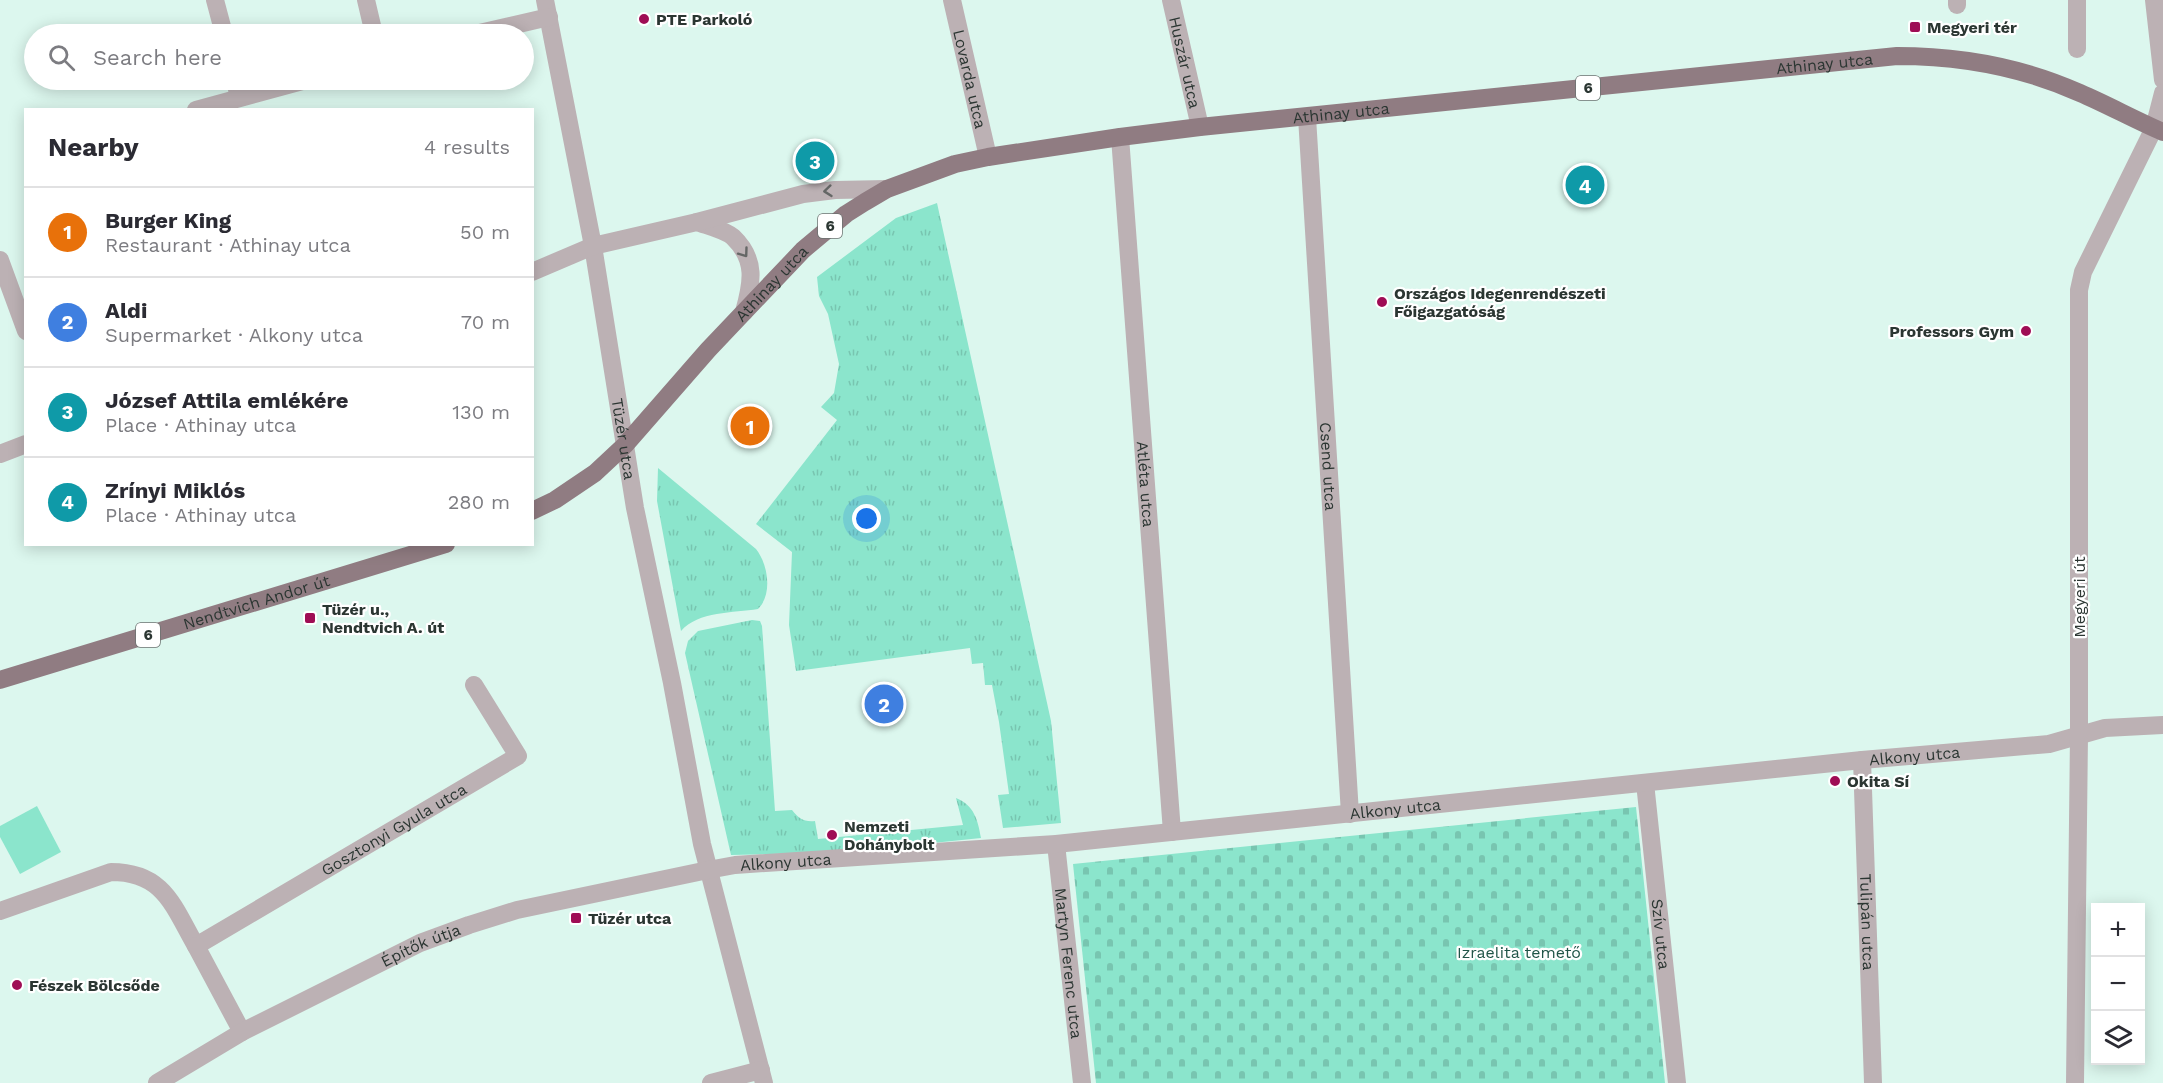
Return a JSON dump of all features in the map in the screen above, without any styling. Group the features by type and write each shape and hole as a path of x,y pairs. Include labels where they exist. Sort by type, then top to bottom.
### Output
{"main road":[{"name":"Athinay utca","path":"625,445 708,350 820,234 846,214 887,189 946,167 988,157 1200,127 1869,57 1926,56 1990,64 2035,76 2078,92 2159,130"},
{"name":"6","path":"534,510 555,500 595,473 625,445"},
{"name":"Nendtvich Andor út","path":"0,680 439,546"}],"street":[{"path":"215,0 221,24"},
{"path":"366,0 372,24"},
{"name":"Lovarda utca","path":"952,0 988,157"},
{"name":"Huszár utca","path":"1171,0 1200,127"},
{"path":"2077,0 2077,50"},
{"path":"2154,0 2163,80"},
{"path":"504,24 547,9"},
{"name":"Tüzér utca","path":"547,9 593,246 635,508 672,683 702,844 763,1077"},
{"path":"237,90 239,98"},
{"path":"203,108 269,90"},
{"path":"2159,130 2163,93"},
{"name":"Csend utca","path":"1307,117 1350,814"},
{"name":"Megyeri út","path":"2075,1083 2079,735 2079,290 2087,264 2159,130"},
{"name":"Atléta utca","path":"1120,137 1172,832"},
{"path":"534,271 593,246 803,194 836,190 887,189"},
{"path":"697,222 732,236 751,262 751,290 744,312"},
{"path":"0,260 24,326"},
{"path":"0,454 24,445"},
{"name":"Gosztonyi Gyula utca","path":"196,946 518,756 474,685"},
{"name":"Alkony utca","path":"708,870 735,865 1056,844 1862,760 2049,744 2105,728 2163,725"},
{"name":"Tulipán utca","path":"1862,760 1873,1083"},
{"name":"Szív utca","path":"1645,783 1677,1083"},
{"name":"Martyn Ferenc utca","path":"1056,844 1082,1083"},
{"name":"Építők útja","path":"157,1083 242,1032 420,943 518,910 708,870"},
{"path":"0,911 111,872 150,879 169,900 242,1032"},
{"path":"711,1083 763,1077"}],"green space":[{"path":"937,203 1051,721 1061,823 1003,828 998,795 1009,794 999,722 992,685 985,685 983,663 972,664 970,648 796,671 789,625 792,552 756,524 837,420 821,407 834,393 839,364 828,314 819,296 817,277 896,218"},
{"path":"658,468 756,549 766,571 767,579 766,595 758,609 707,616 688,624 681,631 657,501"},
{"path":"752,620 760,621 762,626 775,811 792,810 802,819 815,821 818,839 963,825 956,798 971,809 981,838 846,852 731,855 685,653 688,641 698,631"},
{"path":"37,806 61,852 20,874 0,837 0,826"},
{"name":"Izraelita temető","path":"1636,807 1665,1083 1096,1083 1073,864"}],"place":[{"name":"PTE Parkoló","path":"644,19"},
{"name":"Megyeri tér","path":"1915,27"},
{"name":"József Attila emlékére","path":"815,161"},
{"name":"Zrínyi Miklós","path":"1585,185"},
{"name":"Országos Idegenrendészeti Főigazgatóság","path":"1382,302"},
{"name":"Professors Gym","path":"2026,331"},
{"name":"Burger King","path":"750,426"},
{"name":"Tüzér u., Nendtvich A. út","path":"310,618"},
{"name":"Aldi","path":"884,704"},
{"name":"Okita Sí","path":"1835,781"},
{"name":"Nemzeti Dohánybolt","path":"832,835"},
{"name":"Tüzér utca","path":"576,918"},
{"name":"Fészek Bölcsőde","path":"17,985"}]}
